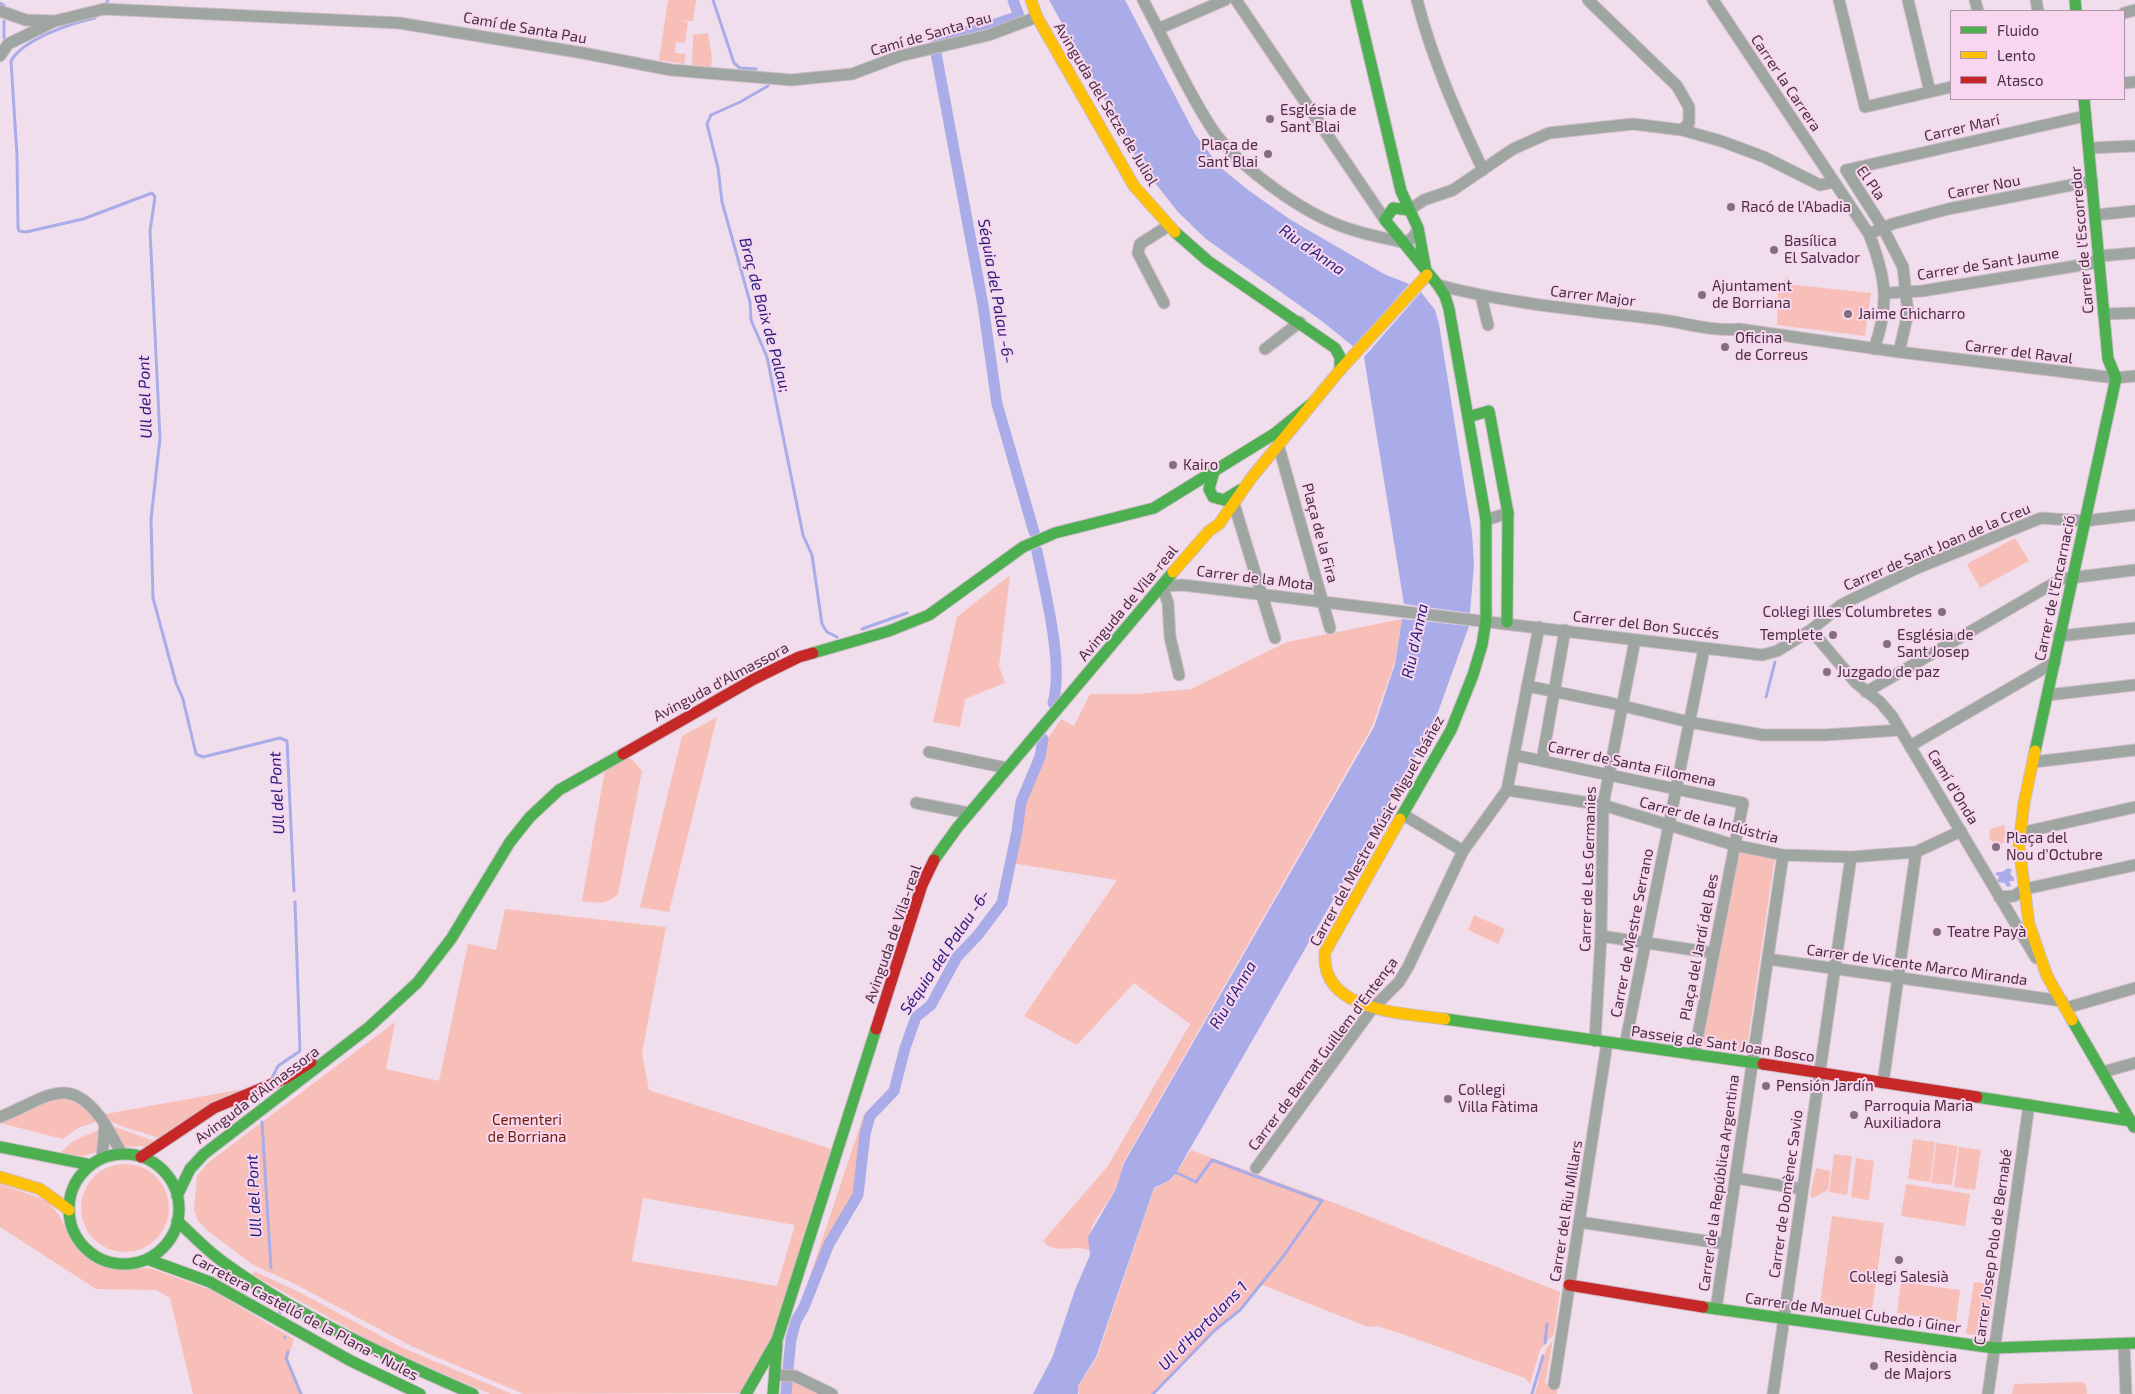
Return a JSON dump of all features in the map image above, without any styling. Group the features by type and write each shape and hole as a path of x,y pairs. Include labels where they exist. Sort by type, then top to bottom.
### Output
{"street":[{"name":"Avinguda del Setze de Juliol","path":"1031,0 1037,17 1134,186 1168,226 1208,261 1300,322 1335,348 1340,358 1340,370"},
{"path":"1143,0 1209,125 1252,172 1309,210 1335,224 1402,242 1408,241 1415,236 1418,228"},
{"path":"1158,29 1202,4 1225,0"},
{"path":"1236,0 1385,220 1427,275 1438,285"},
{"path":"1356,0 1390,145 1409,210 1418,228 1427,275"},
{"path":"1417,0 1436,60 1457,116 1483,170"},
{"path":"1588,0 1677,86 1689,108 1689,123 1682,130"},
{"name":"Carrer la Carrera","path":"1713,0 1834,182"},
{"path":"1839,0 1865,107 1950,87"},
{"path":"1908,0 1930,92"},
{"name":"Camí de Santa Pau","path":"0,11 26,20 55,21 104,10 400,23 555,48 670,70 791,80 852,74 914,52 989,35 1037,17"},
{"path":"0,56 8,44 55,21"},
{"name":"Carrer de l'Escorredor","path":"2084,100 2108,358 2116,378"},
{"name":"Carrer Marí","path":"1846,170 2085,116"},
{"path":"1385,220 1393,208 1409,210 1424,200 1453,190 1512,149 1549,133 1633,124 1682,130 1764,157 1820,185 1834,182"},
{"path":"2089,148 2135,146"},
{"name":"El Pla","path":"1874,349 1880,332 1886,293 1878,258 1869,234 1834,182 1846,170 1882,228 1903,267 1908,313 1899,352"},
{"name":"Carrer Nou","path":"1882,228 1948,209 2092,181"},
{"path":"2095,215 2135,211"},
{"path":"1164,302 1138,253 1140,244 1168,226"},
{"path":"1869,234 1882,228"},
{"name":"Carrer de Sant Jaume","path":"1907,291 1922,291 2094,263 2099,256 2135,253"},
{"path":"1276,439 1310,405 1427,275"},
{"name":"Carrer Major","path":"1438,285 1481,296 1668,320 1727,331 1746,331 1874,349"},
{"name":"Carrer del Mestre Músic Miguel Ibáñez","path":"1324,972 1326,952 1451,730 1473,674 1486,620 1486,520 1449,309 1445,296 1438,285"},
{"path":"1886,293 1907,291"},
{"path":"1481,296 1488,325"},
{"path":"2104,314 2135,313"},
{"path":"1265,349 1300,322"},
{"path":"1874,349 1899,352"},
{"name":"Carrer del Raval","path":"1899,352 2116,378 2135,376"},
{"name":"Carrer de l'Encarnació","path":"2020,834 2024,803 2059,636 2116,378"},
{"path":"1468,417 1489,411 1508,513 1507,622"},
{"name":"Avinguda d'Almassora","path":"177,1196 190,1169 204,1154 368,1028 417,983 451,939 510,842 530,817 559,790 754,678 798,657 889,631 929,615 1023,547 1055,533 1154,508 1181,493 1216,468 1276,439"},
{"name":"Avinguda de Vila-real","path":"746,1394 777,1340 922,885 934,860 969,813 1177,567 1209,531 1219,524 1276,439"},
{"name":"Plaça de la Fira","path":"1276,439 1324,601 1471,619"},
{"path":"1231,461 1245,468 1247,475 1245,487"},
{"name":"Avinguda de Vila-real","path":"1209,531 1215,514 1213,498 1208,486 1216,468"},
{"name":"Avinguda de Vila-real","path":"1213,498 1224,500 1245,487"},
{"path":"1181,493 1194,491 1213,498"},
{"path":"1234,504 1275,638"},
{"path":"1486,520 1508,513"},
{"name":"Carrer de Sant Joan de la Creu","path":"1811,630 1841,605 1855,598 2006,531 2041,518 2084,521 2135,515"},
{"name":"Carrer de la Mota","path":"1177,567 1183,585"},
{"path":"1866,692 2061,579 2135,570"},
{"name":"Carrer de la Mota","path":"1162,586 1183,585 1324,601"},
{"path":"1162,586 1168,603 1170,637 1179,675"},
{"path":"1324,601 1330,628"},
{"name":"Carrer del Bon Succés","path":"1471,619 1762,655 1777,651 1811,630"},
{"name":"Carrer de Bernat Guillem d'Entença","path":"1256,1168 1372,1009 1399,982 1408,967 1463,851 1507,790 1539,627"},
{"path":"2059,636 2135,628"},
{"path":"1542,760 1565,630"},
{"name":"Camí d'Onda","path":"1811,630 1866,692 1880,702 1900,730 2134,1123"},
{"name":"Carrer de Les Germanies","path":"1601,1042 1603,805 1635,640"},
{"name":"Carrer de Mestre Serrano","path":"1625,1046 1704,648"},
{"path":"1910,746 2055,662"},
{"path":"2048,695 2135,685"},
{"path":"1527,686 1689,722 1763,735 1825,735 1900,730"},
{"path":"2034,762 2135,750"},
{"path":"929,752 1007,768"},
{"name":"Carrer de Santa Filomena","path":"1514,755 1743,803"},
{"name":"Carrer de la Indústria","path":"1507,790 1603,805 1669,827 1734,845 1783,855 1850,857 1916,852 1961,831"},
{"path":"916,803 969,813"},
{"name":"Plaça del Jardí del Bes","path":"1694,1055 1743,803"},
{"path":"2025,889 2020,858 2020,834 2135,807"},
{"path":"1404,815 1463,851"},
{"path":"1884,1083 1916,852"},
{"path":"1751,1062 1783,855"},
{"name":"Carrer de Domènec Savio","path":"1773,1394 1850,857"},
{"path":"1999,897 2014,896 2025,889 2135,865"},
{"name":"Camí d'Onda","path":"2025,889 2029,924 2047,976"},
{"path":"1601,936 1646,941 1714,953"},
{"name":"Carrer de Vicente Marco Miranda","path":"1768,959 2064,1005"},
{"name":"Passeig de Sant Joan Bosco","path":"1324,972 1328,982 1334,988 1372,1009 1625,1046 1751,1062 2134,1123"},
{"path":"2064,1005 2135,988"},
{"name":"Avinguda d'Almassora","path":"141,1157 214,1108 284,1079 368,1028"},
{"name":"Carrer del Riu Millars","path":"1554,1384 1579,1222 1601,1042"},
{"name":"Carrer de la República Argentina","path":"1716,1309 1751,1062"},
{"path":"2103,1072 2135,1063"},
{"path":"0,1118 41,1097 61,1093 74,1094 89,1103 105,1124 122,1154"},
{"name":"Carrer Josep Polo de Bernabé","path":"1988,1394 2029,1105"},
{"path":"102,1158 105,1124"},
{"path":"0,1147 91,1165"},
{"path":"122,1154 141,1157 154,1163 172,1183 177,1196 178,1221 166,1244 147,1258 123,1263 100,1257 88,1249 78,1238 72,1225 69,1210 75,1185 91,1165 102,1158 122,1154"},
{"path":"0,1178 40,1189 69,1210"},
{"path":"1736,1178 1802,1190"},
{"name":"Carretera Castelló de la Plana - Nules","path":"178,1221 225,1264 301,1311 404,1364 473,1394"},
{"path":"1579,1222 1726,1244"},
{"name":"Carretera Castelló de la Plana - Nules","path":"147,1258 210,1282 351,1361 420,1394"},
{"name":"Carrer de Manuel Cubedo i Giner","path":"1569,1285 1716,1309 1994,1348 2129,1343"},
{"name":"Avinguda de Vila-real","path":"773,1394 777,1340"},
{"path":"2126,1394 2129,1343"},
{"path":"775,1375 795,1376 832,1394"}],"green space":[{"path":"668,0 696,0 693,21 679,20 688,22 685,43 676,42 675,53 686,54 684,64 659,60"},
{"path":"708,33 712,58 711,67 692,65 693,35"},
{"path":"1788,276 1789,280 1795,285 1871,293 1865,336 1777,325 1778,288"},
{"path":"2015,538 2029,561 1980,588 1967,564"},
{"path":"1010,575 999,666 1005,683 965,699 960,727 933,722 957,617"},
{"path":"1402,619 1395,661 1372,727 1123,1163 1115,1190 1096,1218 1090,1233 1090,1250 1050,1247 1043,1241 1108,1166 1190,1024 1134,983 1077,1045 1024,1016 1117,880 1011,863 1025,790 1045,743 1061,719 1074,726 1090,694 1137,694 1191,689 1287,642"},
{"path":"717,717 669,912 640,907 682,736"},
{"path":"626,757 633,760 642,771 618,894 606,902 582,901 605,769"},
{"path":"2004,825 2007,837 2004,837 2004,843 1996,845 1989,838 1990,829"},
{"path":"1740,849 1775,856 1746,1053 1701,1046"},
{"name":"Cementeri de Borriana","path":"505,909 666,927 642,1053 649,1090 831,1149 775,1331 743,1393 524,1394 413,1347 293,1283 253,1265 208,1231 198,1221 194,1209 197,1176 209,1162 395,1022 386,1069 439,1081 468,944 496,950","holes":["643,1198 795,1225 777,1286 632,1261"]},
{"path":"1474,915 1505,929 1498,944 1468,930"},
{"path":"249,1088 163,1140 114,1123 100,1115"},
{"path":"51,1098 72,1101 87,1111 96,1122 78,1128 63,1139 0,1123 0,1120"},
{"path":"864,1114 870,1116 864,1134 863,1157 857,1195 828,1244 804,1307 795,1321"},
{"path":"112,1126 160,1143 151,1146 123,1147"},
{"path":"103,1128 101,1151 79,1157 59,1154 73,1141"},
{"path":"1913,1139 1935,1142 1930,1182 1908,1179"},
{"path":"1936,1143 1958,1146 1952,1185 1931,1183"},
{"path":"1959,1147 1981,1150 1975,1190 1954,1187"},
{"path":"1191,1150 1327,1200 1560,1292 1554,1334 1540,1350 1530,1384 1525,1378 1402,1334 1377,1326 1368,1327 1260,1284 1230,1318 1214,1329 1152,1394 1079,1394 1078,1387 1097,1357 1154,1189 1172,1179"},
{"path":"1834,1154 1852,1156 1847,1195 1829,1192"},
{"path":"1856,1158 1874,1161 1869,1200 1851,1197"},
{"path":"125,1164 142,1167 156,1177 166,1191 169,1208 166,1225 156,1239 142,1249 125,1252 108,1249 94,1239 84,1225 81,1208 84,1191 94,1177 108,1167"},
{"path":"1816,1168 1830,1171 1828,1190 1813,1198 1810,1196"},
{"path":"0,1184 46,1200 59,1215 73,1243 91,1260 116,1270 150,1268 211,1290 294,1339 288,1359 302,1394 193,1394 170,1298 156,1290 96,1289 0,1227"},
{"path":"1906,1184 1970,1194 1965,1226 1901,1216"},
{"path":"1832,1216 1884,1223 1872,1311 1820,1304"},
{"path":"254,1271 301,1293 403,1348 512,1394 490,1394 378,1345 253,1275"},
{"path":"1901,1282 1960,1290 1956,1322 1897,1313"},
{"path":"1974,1282 1995,1285 1987,1337 1966,1334"},
{"path":"1553,1340 1545,1383 1558,1386 1557,1394 1535,1394 1546,1349"},
{"path":"782,1379 797,1381 823,1394 782,1394"},
{"path":"2082,1382 2086,1385 2087,1394 2012,1394 2014,1384"}],"water":[{"name":"Riu d'Anna","path":"1049,0 1125,0 1195,134 1220,167 1248,190 1291,220 1384,274 1409,284 1354,347 1323,322 1206,239 1178,212 1140,164"},
{"path":"1421,292 1435,310 1439,324 1472,532 1474,565 1470,613 1404,604 1364,357"},
{"name":"Riu d'Anna","path":"1402,619 1469,626 1438,712 1420,749 1176,1173 1170,1180 1154,1188 1096,1357 1078,1386 1078,1394 1033,1394 1052,1358 1075,1290 1090,1255 1088,1237 1116,1189 1124,1163 1374,727 1395,664"},
{"path":"2008,868 2012,870 2010,874 2014,881 2009,881 2011,886 2007,887 2005,883 1997,882 1999,876 1995,875 1997,872 2002,872"}],"waterway":[{"name":"Braç de Baix de Palau;","path":"713,0 734,63 740,68 756,69"},
{"name":"Séquia del Palau -6-","path":"934,38 981,29 1019,16 1013,0"},
{"path":"0,3 4,5"},
{"name":"Ull del Pont","path":"95,18 61,28 37,39 17,53 11,61 17,156 18,228 19,231 26,232 83,219 152,193 155,197 150,231 160,438 151,519 153,598 176,683 183,699 196,754 203,757 280,738 287,741 294,891"},
{"path":"4,21 4,38"},
{"name":"Séquia del Palau -6-","path":"936,53 983,305 997,404 1034,532"},
{"name":"Braç de Baix de Palau;","path":"768,86 740,102 711,115 707,124 718,168 722,202 750,302 751,320 767,357 803,535 812,555 822,624 827,632 837,637"},
{"name":"Séquia del Palau -6-","path":"1037,551 1055,649 1056,687 1053,703"},
{"path":"862,629 907,613"},
{"path":"1766,697 1775,662"},
{"name":"Séquia del Palau -6-","path":"788,1369 791,1339 796,1321 804,1307 829,1244 858,1195 865,1134 870,1116 894,1091 905,1048 916,1017 931,1005 957,957 978,935 1002,903 1021,802 1040,757 1043,739"},
{"name":"Ull del Pont","path":"272,1078 278,1066 300,1051 295,902"},
{"name":"Ull del Pont","path":"262,1122 271,1268"},
{"name":"Ull d'Hortolans 1","path":"1153,1394 1215,1330 1240,1310 1282,1258 1322,1201 1212,1160 1196,1182 1175,1172 1175,1168"},
{"name":"Ull del Pont","path":"279,1308 280,1313"},
{"path":"1545,1343 1547,1324"},
{"name":"Ull del Pont","path":"288,1352 286,1358 301,1394"},
{"path":"1532,1394 1543,1356"},
{"name":"Séquia del Palau -6-","path":"786,1394 787,1382"}],"traffic: fast":[{"path":"1356,0 1401,191 1418,228 1426,271"},
{"path":"2075,0 2076,10"},
{"path":"2035,751 2116,378 2108,359 2084,100"},
{"path":"1400,819 1451,730 1473,675 1482,645 1486,620 1486,520 1449,309 1445,296 1438,285 1385,220 1393,208 1409,210"},
{"path":"1175,232 1208,261 1335,348 1340,357 1340,370"},
{"path":"813,653 889,631 929,615 1023,547 1055,533 1154,508 1274,434 1310,405"},
{"path":"1468,417 1489,411 1508,513 1507,622"},
{"path":"1215,468 1209,489 1213,497 1224,500 1240,490"},
{"path":"934,860 957,828 1173,572"},
{"path":"177,1196 190,1169 204,1154 368,1028 417,983 451,939 510,842 530,817 559,790 623,754"},
{"path":"1445,1019 1763,1064"},
{"path":"2072,1020 2134,1127"},
{"path":"746,1394 777,1340 876,1029"},
{"path":"1977,1097 2131,1121"},
{"path":"0,1147 91,1165"},
{"path":"124,1154 145,1159 163,1170 174,1188 179,1209 174,1230 163,1248 145,1259 124,1264 103,1259 85,1248 74,1230 69,1209 74,1188 85,1170 103,1159 124,1154"},
{"path":"177,1221 219,1259 284,1302 378,1351 473,1394"},
{"path":"147,1259 210,1282 351,1361 420,1394"},
{"path":"1703,1307 1994,1348 2135,1343"},
{"path":"773,1394 777,1344"}],"traffic: slow":[{"path":"1031,0 1037,17 1134,186 1175,232"},
{"path":"1173,572 1209,531 1219,524 1252,477 1340,370 1427,275"},
{"path":"2035,751 2024,803 2019,846 2029,924 2047,976 2072,1020"},
{"path":"1400,819 1325,952 1327,972 1336,987 1350,998 1367,1006 1387,1011 1445,1019"},
{"path":"0,1177 40,1189 69,1210"}],"traffic: jam":[{"path":"623,754 754,679 799,657 813,653"},
{"path":"876,1029 922,885 934,860"},
{"path":"141,1157 214,1108 284,1079 311,1062"},
{"path":"1763,1064 1977,1097"},
{"path":"1569,1285 1703,1307"}],"place":[{"name":"Església de Sant Blai","path":"1270,119"},
{"name":"Plaça de Sant Blai","path":"1268,154"},
{"name":"Racó de l'Abadia","path":"1731,207"},
{"name":"Basílica El Salvador","path":"1774,250"},
{"name":"Ajuntament de Borriana","path":"1702,295"},
{"name":"Jaime Chicharro","path":"1848,314"},
{"name":"Oficina de Correus","path":"1725,347"},
{"name":"Kairo","path":"1173,465"},
{"name":"Col·legi Illes Columbretes","path":"1942,612"},
{"name":"Templete","path":"1833,635"},
{"name":"Església de Sant Josep","path":"1887,644"},
{"name":"Juzgado de paz","path":"1827,672"},
{"name":"Plaça del Nou d'Octubre","path":"1996,847"},
{"name":"Teatre Payà","path":"1937,932"},
{"name":"Pensión Jardín","path":"1766,1086"},
{"name":"Col·legi Villa Fàtima","path":"1448,1099"},
{"name":"Parroquia Maria Auxiliadora","path":"1854,1115"},
{"name":"Col·legi Salesià","path":"1899,1260"},
{"name":"Residència de Majors","path":"1874,1366"}]}
